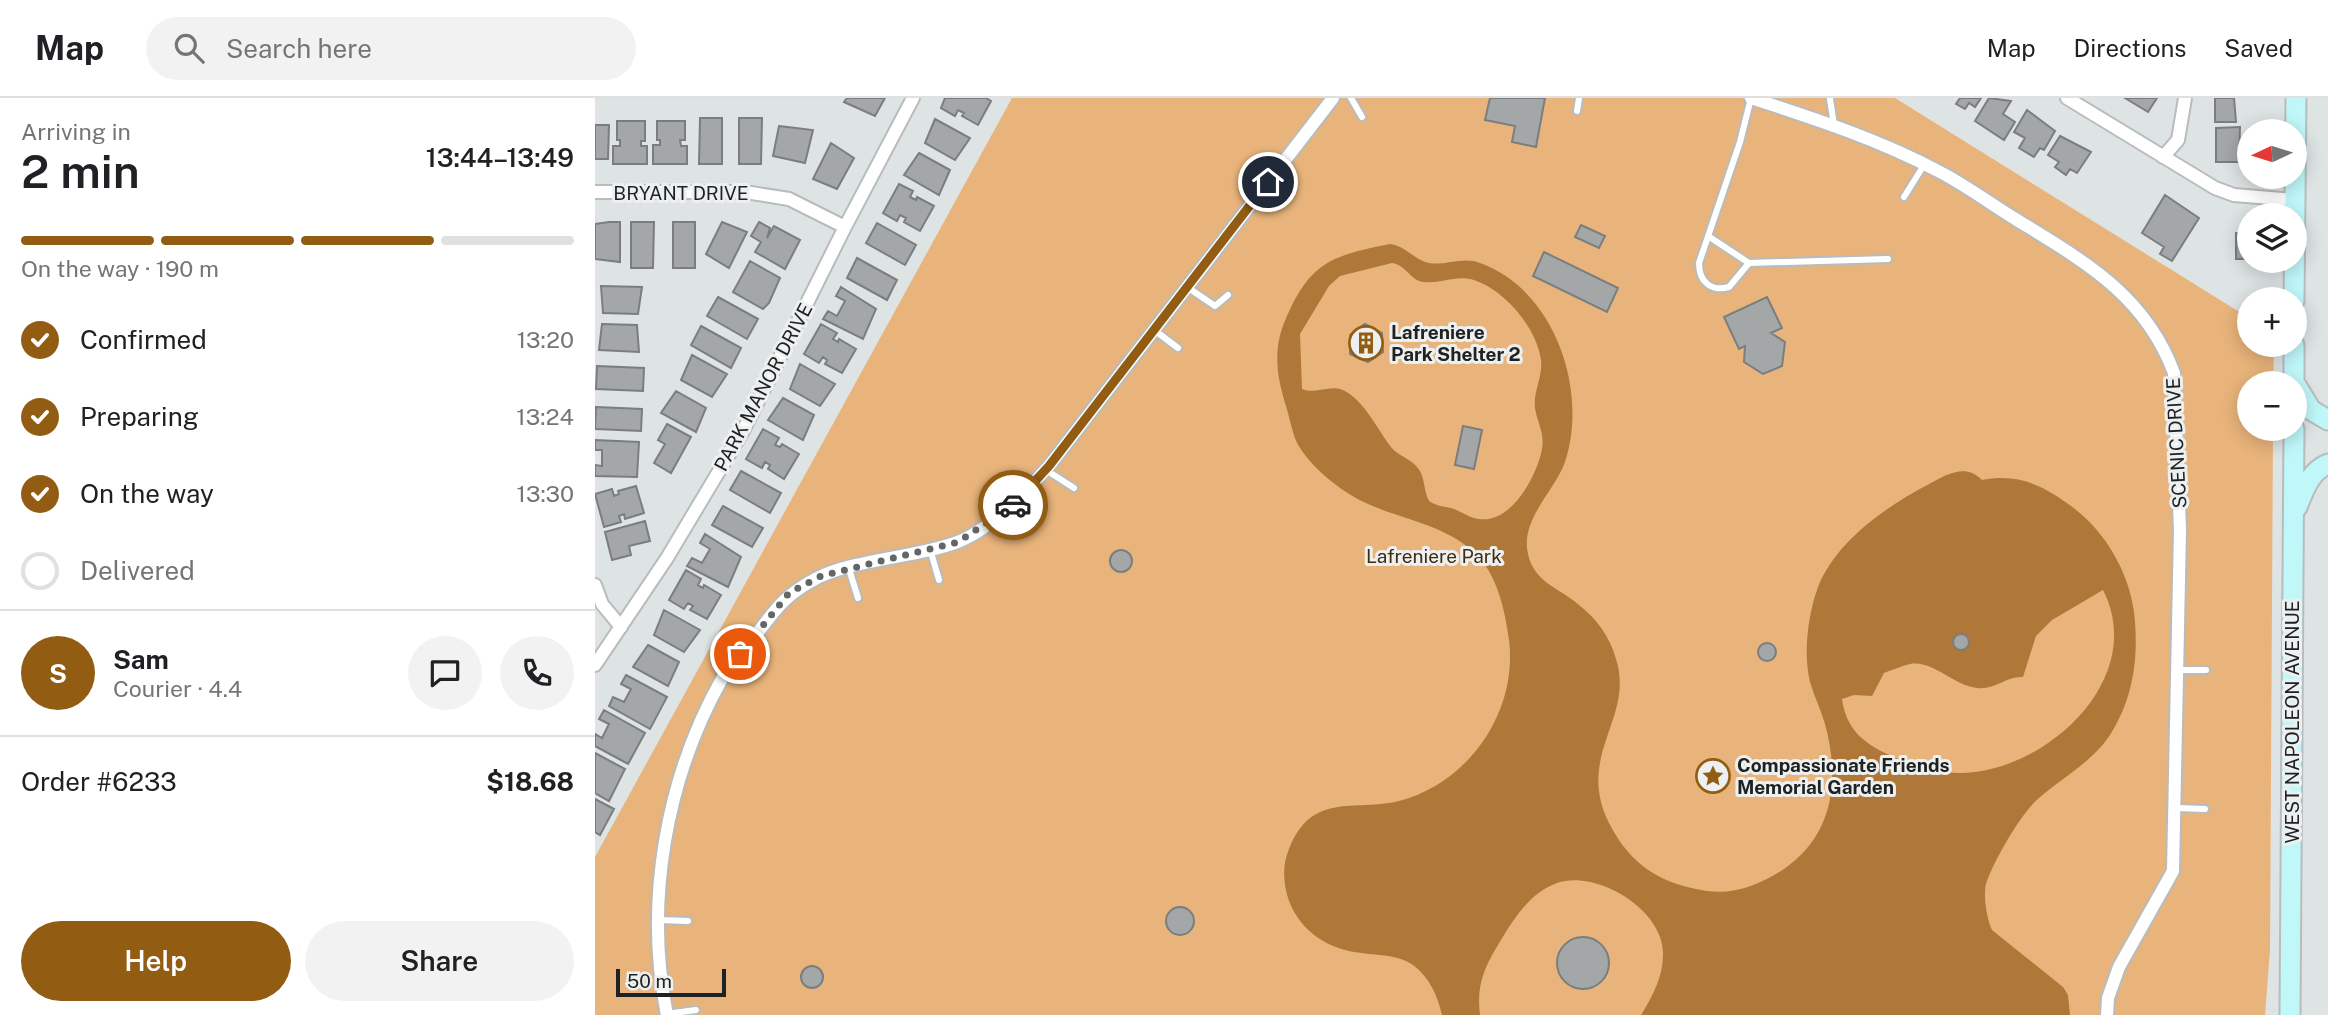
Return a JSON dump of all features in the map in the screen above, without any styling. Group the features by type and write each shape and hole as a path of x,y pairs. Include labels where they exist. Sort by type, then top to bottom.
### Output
{"main road":[{"path":"2294,287 2296,98"},
{"path":"2307,403 2311,410 2328,420"},
{"name":"WEST NAPOLEON AVENUE","path":"2290,1015 2294,441"},
{"path":"2293,516 2307,483 2320,468 2328,464"}],"street":[{"name":"PARK MANOR DRIVE","path":"595,665 667,558 743,431 913,98"},
{"path":"666,1014 659,946 661,862 674,795 695,737 724,675 789,593 821,576 958,542 1010,508 1046,470 1333,98"},
{"name":"SCENIC DRIVE","path":"1751,98 1834,125 1942,173 2112,282 2149,322 2166,351 2174,373 2180,530 2177,808 2173,871 2119,967 2108,998 2107,1015"},
{"path":"2067,98 2215,188 2234,195 2295,200"},
{"path":"2162,157 2178,140 2185,98"},
{"name":"BRYANT DRIVE","path":"595,192 745,192 789,199 845,227"},
{"path":"595,585 602,604 621,627"}],"lane":[{"path":"1351,98 1361,117"},
{"path":"1577,111 1579,98"},
{"path":"1749,263 1729,287 1712,288 1699,274 1708,236 1740,142 1751,98"},
{"path":"1830,99 1834,125"},
{"path":"1904,197 1924,164"},
{"path":"1708,236 1749,263 1888,259"},
{"path":"1187,287 1215,306 1228,295"},
{"path":"1154,330 1178,348"},
{"path":"1046,470 1074,488"},
{"path":"930,549 939,580"},
{"path":"849,569 857,598"},
{"path":"2178,670 2206,670"},
{"path":"2177,808 2205,809"},
{"path":"659,920 688,921"},
{"path":"666,1014 696,1010"}],"green space":[{"name":"Lafreniere Park","path":"1012,98 1895,98 2237,311 2237,357 2274,357 2273,371 2237,371 2237,441 2273,441 2270,949 2265,1015 595,1015 595,857"}],"shaded area":[{"path":"1390,244 1401,247 1429,263 1473,261 1506,276 1528,295 1546,318 1559,345 1568,374 1572,404 1571,434 1565,462 1530,525 1527,536 1529,559 1539,576 1586,610 1610,643 1620,680 1618,700 1601,757 1598,777 1600,799 1609,823 1627,851 1662,878 1707,891 1738,890 1757,884 1784,869 1814,840 1829,804 1832,765 1825,724 1808,671 1809,622 1818,587 1826,570 1850,540 1880,514 1943,477 1963,471 1982,480 2008,478 2031,483 2075,509 2097,530 2121,569 2134,612 2135,660 2125,706 2103,744 2039,798 2024,815 2001,851 1985,889 1986,908 1992,930 2063,987 2068,995 2070,1015 1641,1015 1661,971 1661,938 1641,909 1625,897 1590,882 1573,880 1557,883 1539,893 1512,923 1490,958 1483,976 1479,994 1480,1015 1442,1015 1432,987 1424,975 1407,961 1338,948 1318,937 1301,922 1289,901 1284,875 1285,861 1298,831 1322,811 1336,807 1399,801 1424,792 1447,778 1467,761 1484,740 1497,717 1510,667 1509,640 1499,593 1489,571 1475,553 1437,529 1382,510 1349,494 1313,465 1300,448 1293,432 1277,363 1278,344 1293,303 1312,275 1336,258","holes":["1392,263 1423,282 1464,278 1482,283 1516,310 1533,335 1541,360 1535,402 1542,449 1535,472 1521,496 1502,514 1491,519 1479,519 1429,501 1417,467 1391,447 1364,408 1351,395 1338,388 1312,391 1302,389 1300,334 1329,286 1340,276","2103,590 2113,622 2113,652 2103,682 2085,709 2062,732 2035,751 2006,765 1975,772 1941,771 1908,763 1887,754 1863,739 1851,726 1842,699 1854,695 1872,696 1884,673 1910,664 1927,666 1960,683 1977,688 2023,677 2036,636 2052,620"]}],"building":[{"path":"847,98 885,98 875,116 844,102"},
{"path":"945,98 986,98 991,101 978,125 962,116 964,113 958,110 955,116 941,108"},
{"path":"1490,98 1545,98 1536,147 1512,142 1515,126 1485,120"},
{"path":"1960,98 1981,98 1975,107 1969,103 1965,109 1956,104"},
{"path":"1989,98 2011,101 2003,114 2015,122 2004,140 1975,121"},
{"path":"2125,98 2157,98 2148,112"},
{"path":"2215,98 2234,98 2236,122 2215,122"},
{"path":"2027,110 2055,131 2044,150 2040,148 2034,157 2019,148 2025,138 2014,132"},
{"path":"700,118 722,118 722,164 699,164"},
{"path":"739,118 762,118 761,164 739,164"},
{"path":"935,119 970,138 955,160 925,143"},
{"path":"617,121 645,121 645,141 641,141 641,146 647,146 647,164 613,164 613,146 620,146 620,140 617,140"},
{"path":"657,121 685,121 685,140 680,140 681,146 687,146 687,164 653,164 653,145 660,145 660,140 657,140"},
{"path":"595,125 609,125 608,159 595,159"},
{"path":"779,126 813,130 805,163 773,156"},
{"path":"2237,127 2237,162 2216,162 2216,128"},
{"path":"2060,136 2091,152 2077,173 2070,169 2066,175 2055,167 2059,162 2048,155"},
{"path":"831,143 854,158 837,189 813,179"},
{"path":"919,153 950,170 939,195 904,175"},
{"path":"899,184 913,191 910,197 916,200 917,197 934,206 920,231 904,222 906,218 900,215 897,221 883,213"},
{"path":"2165,195 2199,218 2172,261 2160,254 2164,247 2142,233"},
{"path":"620,222 620,262 595,259 595,224"},
{"path":"631,222 654,222 653,268 631,268"},
{"path":"673,222 695,222 695,268 673,268"},
{"path":"722,222 747,232 729,268 706,254"},
{"path":"759,222 770,228 767,238 774,226 800,240 785,269 755,252 761,242 751,236"},
{"path":"877,223 916,245 905,265 866,243"},
{"path":"1581,225 1605,236 1599,248 1575,237"},
{"path":"1544,252 1618,288 1607,312 1533,276"},
{"path":"857,258 897,280 887,300 847,278"},
{"path":"750,261 780,278 769,303 763,309 733,292"},
{"path":"601,286 642,287 638,314 603,313"},
{"path":"841,287 876,309 863,339 823,319 828,311 837,316 845,301 836,296"},
{"path":"718,297 758,319 747,339 707,316"},
{"path":"1767,297 1782,328 1771,333 1785,342 1782,366 1763,374 1744,362 1745,346 1739,349 1724,317"},
{"path":"602,324 637,325 639,352 599,350"},
{"path":"821,324 837,333 833,339 838,342 839,339 856,349 842,373 825,364 827,360 823,357 819,363 804,354"},
{"name":"Lafreniere Park Shelter 2","path":"1365,324 1382,333 1383,352 1368,362 1350,354 1350,335"},
{"path":"701,326 741,348 731,368 691,345"},
{"path":"692,355 727,374 712,397 681,380"},
{"path":"800,364 835,384 820,406 790,389"},
{"path":"597,366 644,368 643,391 596,389"},
{"path":"676,391 706,408 696,432 661,413"},
{"path":"783,398 814,415 803,440 768,420"},
{"path":"596,407 642,409 641,431 595,429"},
{"path":"667,424 691,437 671,473 654,463 665,444 658,440"},
{"path":"1463,426 1482,430 1474,469 1455,465"},
{"path":"763,429 779,438 775,445 780,447 782,444 799,454 784,479 768,469 770,465 765,462 762,468 746,459"},
{"path":"595,440 639,442 637,477 595,476 595,465 602,466 602,450 595,450"},
{"path":"741,471 781,493 770,513 730,490"},
{"path":"636,486 644,513 625,519 624,514 619,516 621,522 604,527 595,494 612,489 614,496 619,494 618,491"},
{"path":"723,506 763,528 752,547 712,525"},
{"path":"645,521 650,541 629,546 631,555 612,560 605,532"},
{"path":"705,534 741,557 728,587 687,566 692,558 702,563 710,549 700,543"},
{"path":"1121,550 1129,553 1132,561 1129,569 1121,572 1113,569 1110,561 1113,553"},
{"path":"686,570 701,579 698,585 703,588 704,585 721,595 707,619 690,610 693,606 688,603 684,609 669,600"},
{"path":"664,610 700,630 684,652 654,635"},
{"path":"1961,634 1969,642 1961,650 1953,642"},
{"path":"1763,643 1771,643 1776,652 1774,659 1763,661 1758,656 1758,648"},
{"path":"648,645 679,662 668,686 633,667"},
{"path":"626,675 667,697 650,729 609,706 613,697 624,702 631,689 621,684"},
{"path":"604,710 645,733 628,764 595,746 595,734 602,738 609,724 599,719"},
{"path":"595,753 625,769 609,801 595,793"},
{"path":"595,799 614,809 600,835 595,832"},
{"path":"1180,907 1190,911 1194,921 1190,931 1180,935 1170,931 1166,921 1170,911"},
{"path":"1583,937 1593,939 1601,945 1607,953 1607,973 1601,981 1593,987 1583,989 1573,987 1565,981 1559,973 1557,963 1559,953 1565,945 1573,939"},
{"path":"812,966 820,969 823,977 820,985 812,988 804,985 801,977 804,969"}],"way so far":[{"path":"740,654 789,593 821,576 958,542 1013,505"}],"place":[{"name":"Lafreniere Park Shelter 2","path":"1366,343"},
{"name":"Compassionate Friends Memorial Garden","path":"1713,776"}],"route":[{"path":"1013,505 1049,466 1268,182"}]}
